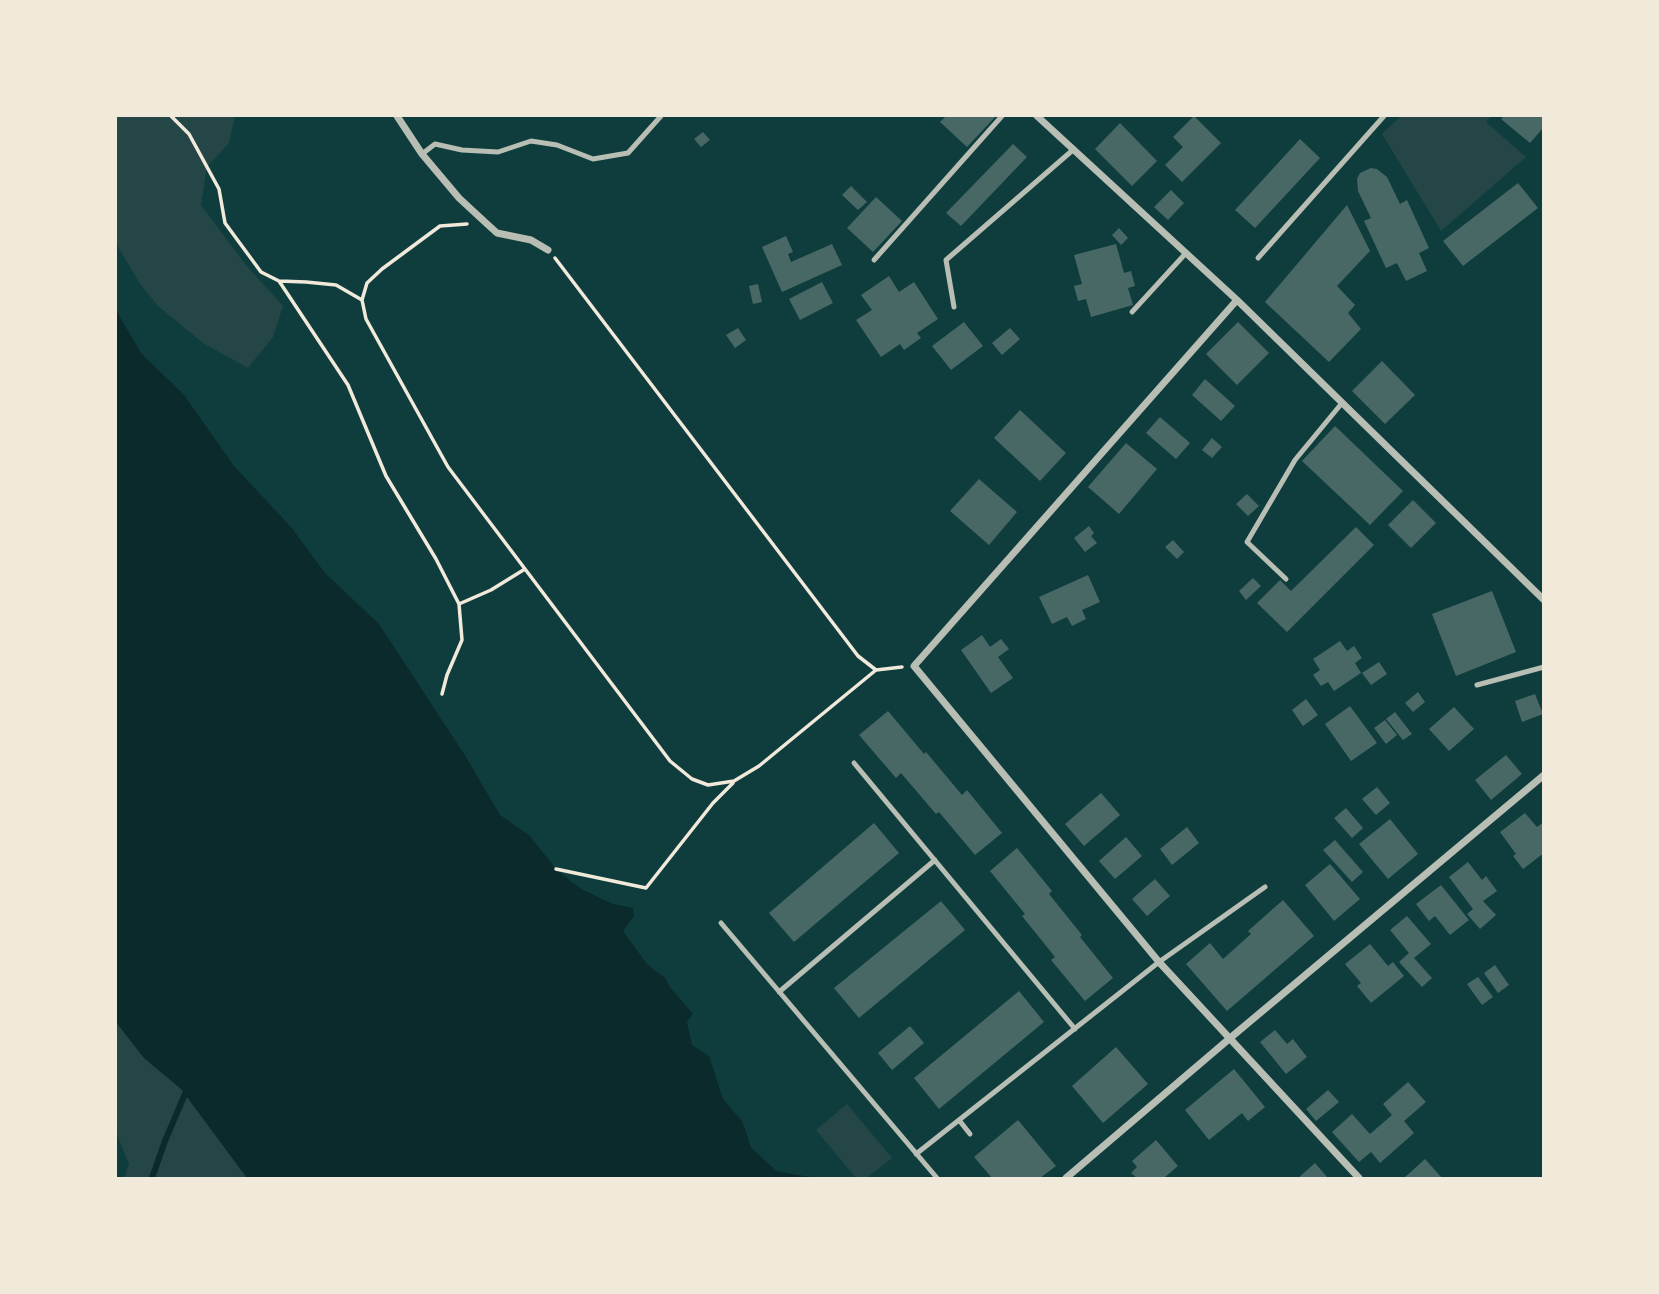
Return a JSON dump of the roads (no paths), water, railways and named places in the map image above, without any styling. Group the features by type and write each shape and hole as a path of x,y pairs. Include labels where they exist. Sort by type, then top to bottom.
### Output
{"street":[{"path":"397,116 422,154 459,198 485,223 497,233 531,240 548,250"},
{"path":"1037,116 1237,300 1544,600"},
{"path":"1237,300 914,666 1158,962 1359,1178"},
{"path":"1066,1178 1544,775"}],"lane":[{"path":"422,154 435,144 462,150 498,152 531,141 557,145 593,159 628,153 661,116"},
{"path":"874,260 1002,116"},
{"path":"1258,258 1384,116"},
{"path":"954,306 946,260 1074,149"},
{"path":"1132,312 1186,253"},
{"path":"1286,579 1247,542 1295,460 1342,403"},
{"path":"1477,685 1544,667"},
{"path":"854,763 1074,1029"},
{"path":"779,992 935,860"},
{"path":"916,1154 1158,962 1265,887"},
{"path":"721,923 937,1178"},
{"path":"959,1120 970,1134"}],"waterway":[{"path":"152,1178 185,1094"}]}
